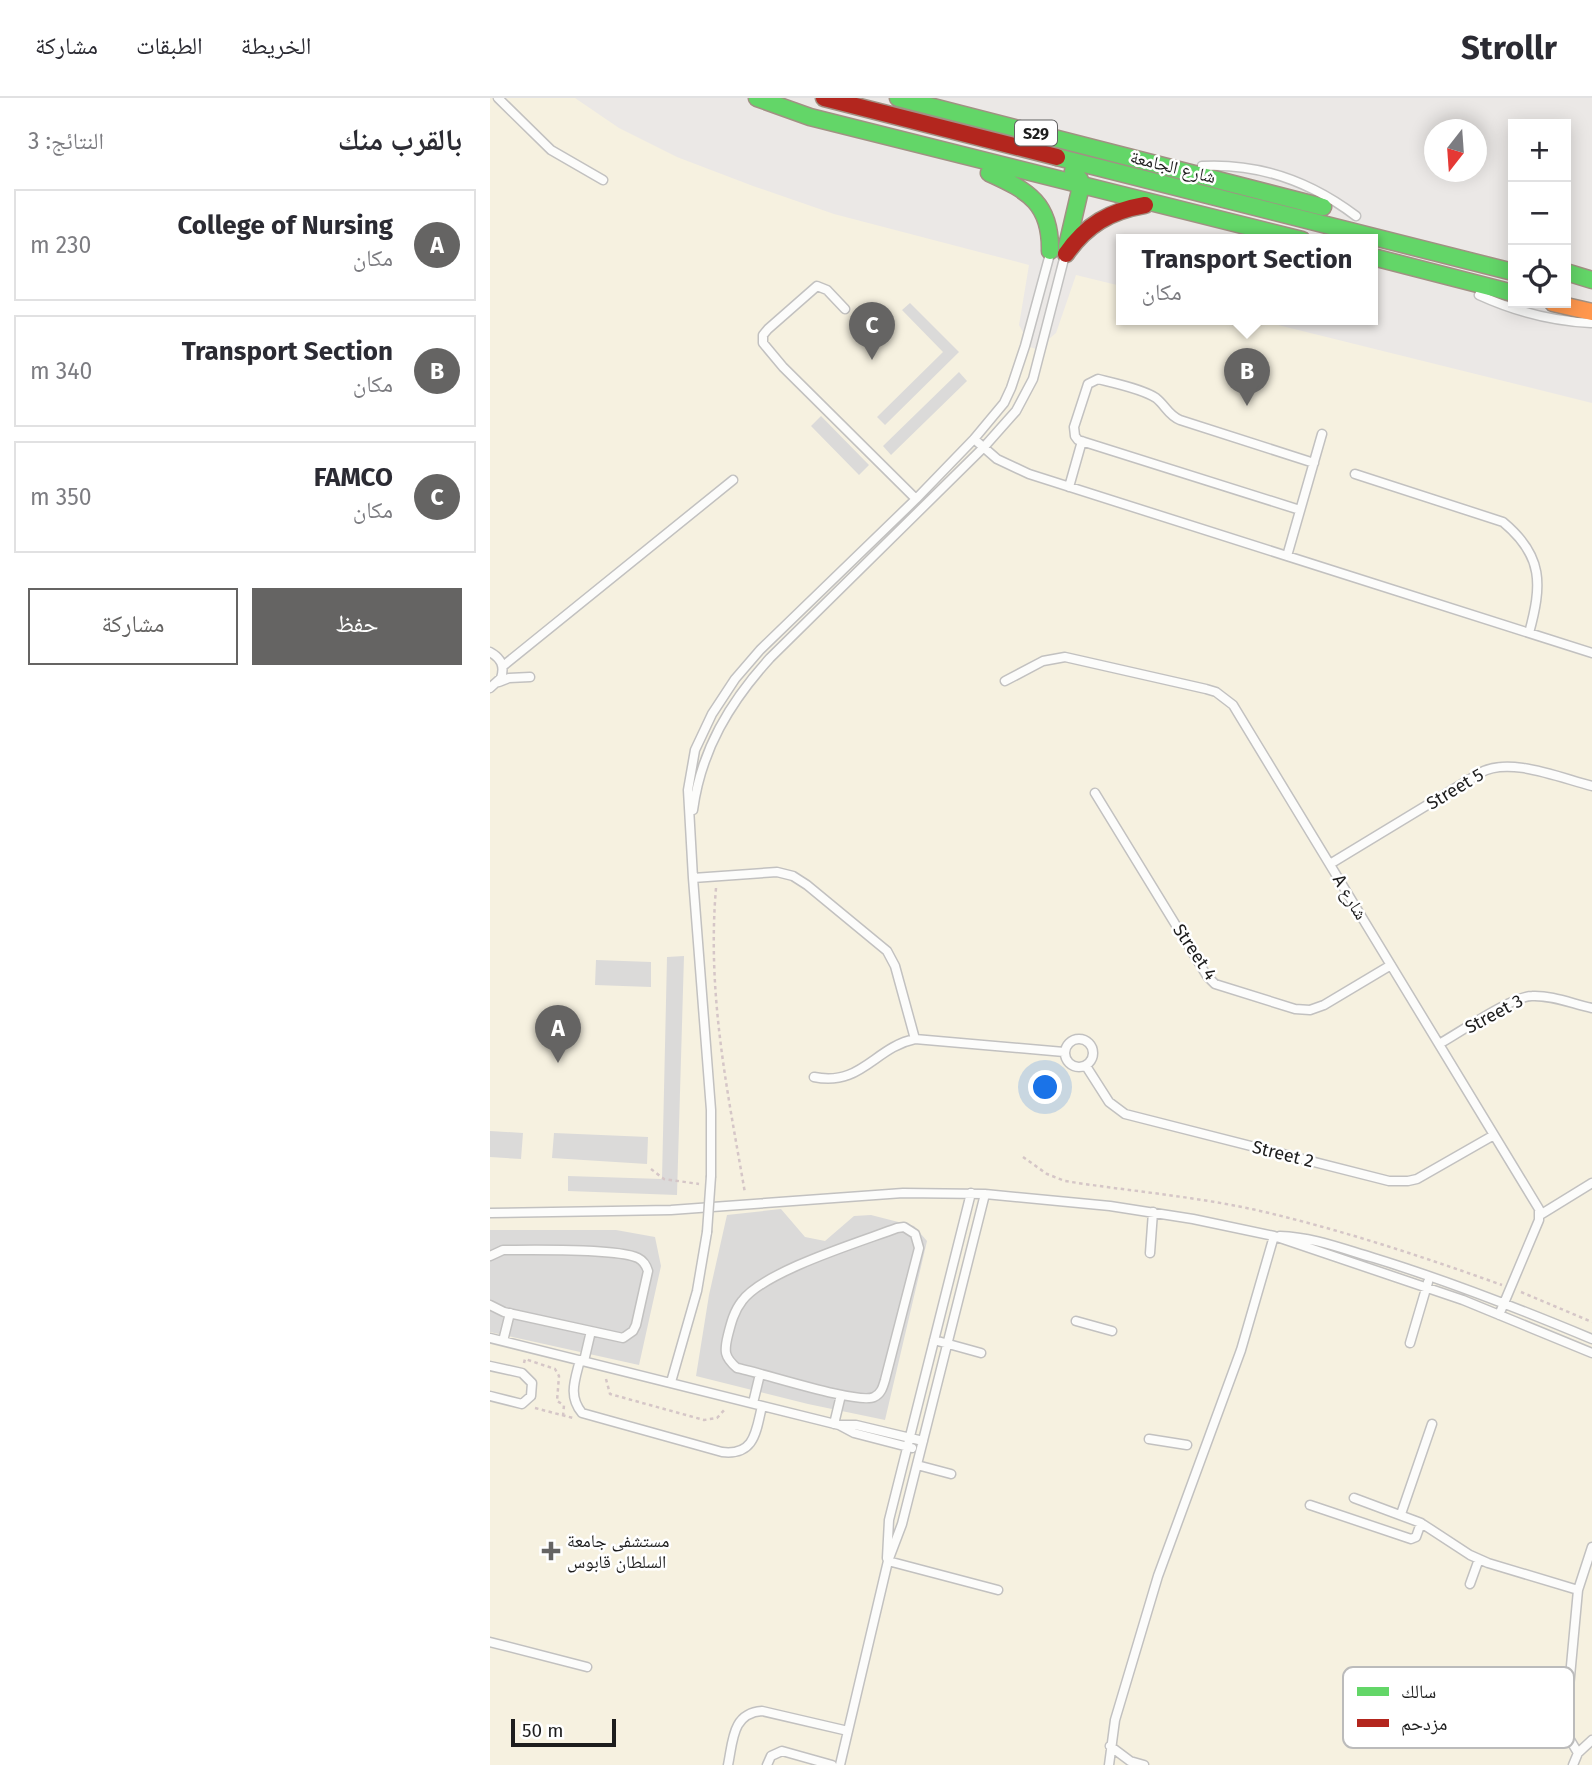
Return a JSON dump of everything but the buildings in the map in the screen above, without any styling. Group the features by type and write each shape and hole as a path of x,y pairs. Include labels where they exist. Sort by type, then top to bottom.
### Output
{"main road":[{"name":"S29","path":"757,98 810,117 1075,181 1278,234"},
{"name":"شارع الجامعة","path":"824,98 1362,234"},
{"name":"شارع الجامعة","path":"898,98 1508,256"},
{"path":"924,146 1000,178 1033,197 1043,208 1058,253"},
{"path":"1055,157 1069,166 1075,181 1058,253"},
{"path":"1075,181 1097,167"},
{"path":"1058,253 1099,219 1129,207 1161,205"},
{"name":"شارع الجامعة","path":"1378,238 1508,271"},
{"path":"1378,258 1508,292"},
{"path":"1571,274 1592,280"},
{"path":"1571,287 1592,293"},
{"path":"1571,307 1592,312"}],"lane":[{"path":"498,98 551,150 604,180"},
{"path":"671,1382 697,1292 707,1232 711,1176 711,1110 688,790 695,750 712,714 735,679 760,650 916,499 974,439 1004,403 1058,253"},
{"path":"690,831 695,792 706,755 723,719 744,687 770,657 984,447 1016,411 1033,379 1058,253"},
{"path":"1443,275 1481,296 1522,312 1565,321 1592,323"},
{"path":"845,309 827,290 817,286 768,329 763,335 763,343 783,367 916,499"},
{"path":"1300,510 1082,441 1074,436 1074,427 1088,384 1098,379 1151,396 1160,402 1170,415 1180,420 1314,463"},
{"path":"1287,556 1322,434"},
{"path":"974,439 1013,468 1592,653"},
{"path":"1069,487 1082,441"},
{"path":"1355,474 1494,518 1518,534 1535,565 1538,580 1538,595 1529,633"},
{"path":"490,693 503,667 733,480"},
{"path":"490,652 500,660 503,667 530,677 509,678 495,685"},
{"name":"A شارع","path":"1005,681 1042,661 1065,657 1216,692 1233,705 1536,1204 1540,1215"},
{"name":"Street 5","path":"1330,864 1496,766 1513,766 1592,786"},
{"name":"Street 4","path":"1095,793 1215,984 1295,1009 1310,1010 1324,1005 1391,965"},
{"path":"693,878 777,872 793,876 882,944 895,966 915,1039"},
{"name":"Street 3","path":"1439,1044 1526,996 1541,996 1592,1008"},
{"path":"814,1077 838,1079 850,1076 898,1044 915,1039 1064,1052"},
{"path":"1084,1040 1093,1052 1093,1058 1086,1066 1076,1068 1065,1058 1064,1052 1069,1042 1084,1040"},
{"name":"Street 2","path":"1086,1066 1109,1102 1125,1114 1389,1181 1417,1179 1494,1135"},
{"path":"1499,1315 1540,1215 1592,1182"},
{"path":"490,1213 671,1210 903,1193 985,1194 1153,1212 1274,1236 1427,1287 1592,1353"},
{"path":"888,1561 889,1520 971,1193"},
{"path":"840,1765 888,1561 898,1536 917,1465 985,1194"},
{"path":"1150,1253 1153,1212"},
{"path":"897,1228 910,1230 919,1241 919,1248 882,1390 874,1397 864,1400 841,1395 737,1368 727,1360 724,1352 732,1320 743,1298 752,1290 813,1259 897,1228"},
{"path":"1274,1236 1316,1240 1430,1276 1504,1302 1592,1339"},
{"path":"1109,1765 1115,1720 1161,1569 1241,1350 1274,1236"},
{"path":"490,1256 503,1250 609,1253 641,1260 648,1271 633,1331 623,1338 510,1313 490,1305"},
{"path":"1410,1343 1430,1276"},
{"path":"503,1341 510,1313"},
{"path":"1076,1321 1112,1331"},
{"path":"591,1331 573,1396 582,1413 733,1453 744,1450 752,1442 762,1406"},
{"path":"490,1338 837,1424 856,1425 921,1446"},
{"path":"934,1340 981,1353"},
{"path":"490,1366 523,1373 532,1382 531,1396 522,1404 490,1396"},
{"path":"752,1403 760,1374"},
{"path":"837,1424 841,1395"},
{"path":"1401,1514 1432,1424"},
{"path":"1149,1439 1187,1445"},
{"path":"917,1465 951,1474"},
{"path":"1354,1498 1421,1523 1479,1559 1578,1590"},
{"path":"1310,1505 1411,1539 1416,1537 1421,1523"},
{"path":"1571,1667 1578,1590 1592,1547"},
{"path":"1470,1584 1479,1559"},
{"path":"888,1561 998,1590"},
{"path":"490,1642 587,1667"},
{"path":"728,1765 736,1729 741,1718 751,1712 762,1711 848,1731"},
{"path":"1573,1765 1578,1753 1592,1740"},
{"path":"1110,1746 1142,1765"},
{"path":"1574,1746 1578,1753"},
{"path":"767,1765 771,1756 782,1751 832,1765"}],"path":[{"path":"716,876 712,935 716,1007 722,1067 747,1203"},
{"path":"651,1169 664,1179 697,1184"},
{"path":"542,1350 540,1358 554,1364 563,1374 563,1416"},
{"path":"523,1373 525,1359 555,1369 559,1376 556,1401 564,1405"},
{"path":"522,1404 580,1421 582,1413"}],"shaded area":[{"path":"490,98 575,98 619,128 677,157 753,186 834,214 1029,265 1019,325 1024,334 1021,344 1045,352 1049,339 1056,333 1076,275 1116,285 1116,325 1278,325 1592,403 1592,1765 490,1765"},
{"path":"910,303 959,352 885,425 877,417 943,352 902,310"},
{"path":"959,372 967,381 891,455 883,446"},
{"path":"821,416 869,465 859,475 811,426"},
{"path":"684,956 677,1195 568,1191 568,1176 662,1179 667,957"},
{"path":"596,960 651,962 651,987 595,985"},
{"path":"490,1131 523,1133 521,1159 490,1157"},
{"path":"554,1133 648,1137 647,1164 552,1158"},
{"path":"781,1209 805,1237 825,1241 854,1216 871,1215 914,1226 927,1241 885,1420 696,1376 709,1295 727,1215"},
{"path":"490,1230 616,1230 655,1237 661,1266 639,1365 490,1332"}],"traffic: fast":[{"path":"757,98 810,117 1278,234"},
{"path":"898,98 1323,207"},
{"path":"1057,157 1362,234"},
{"path":"1067,246 1081,186 1073,171"},
{"path":"989,173 1016,186 1035,201 1047,222 1050,251"},
{"path":"1378,238 1508,271"},
{"path":"1378,258 1508,292"},
{"path":"1571,274 1592,280"}],"traffic: slow":[{"path":"1571,307 1592,312"}],"traffic: jam":[{"path":"824,98 1057,157"},
{"path":"1066,254 1082,235 1100,221 1121,211 1145,205"}],"place":[{"name":"FAMCO","path":"872,360"},
{"name":"Transport Section","path":"1247,406"},
{"name":"College of Nursing","path":"558,1063"},
{"name":"مستشفى جامعة السلطان قابوس","path":"551,1551"}]}
